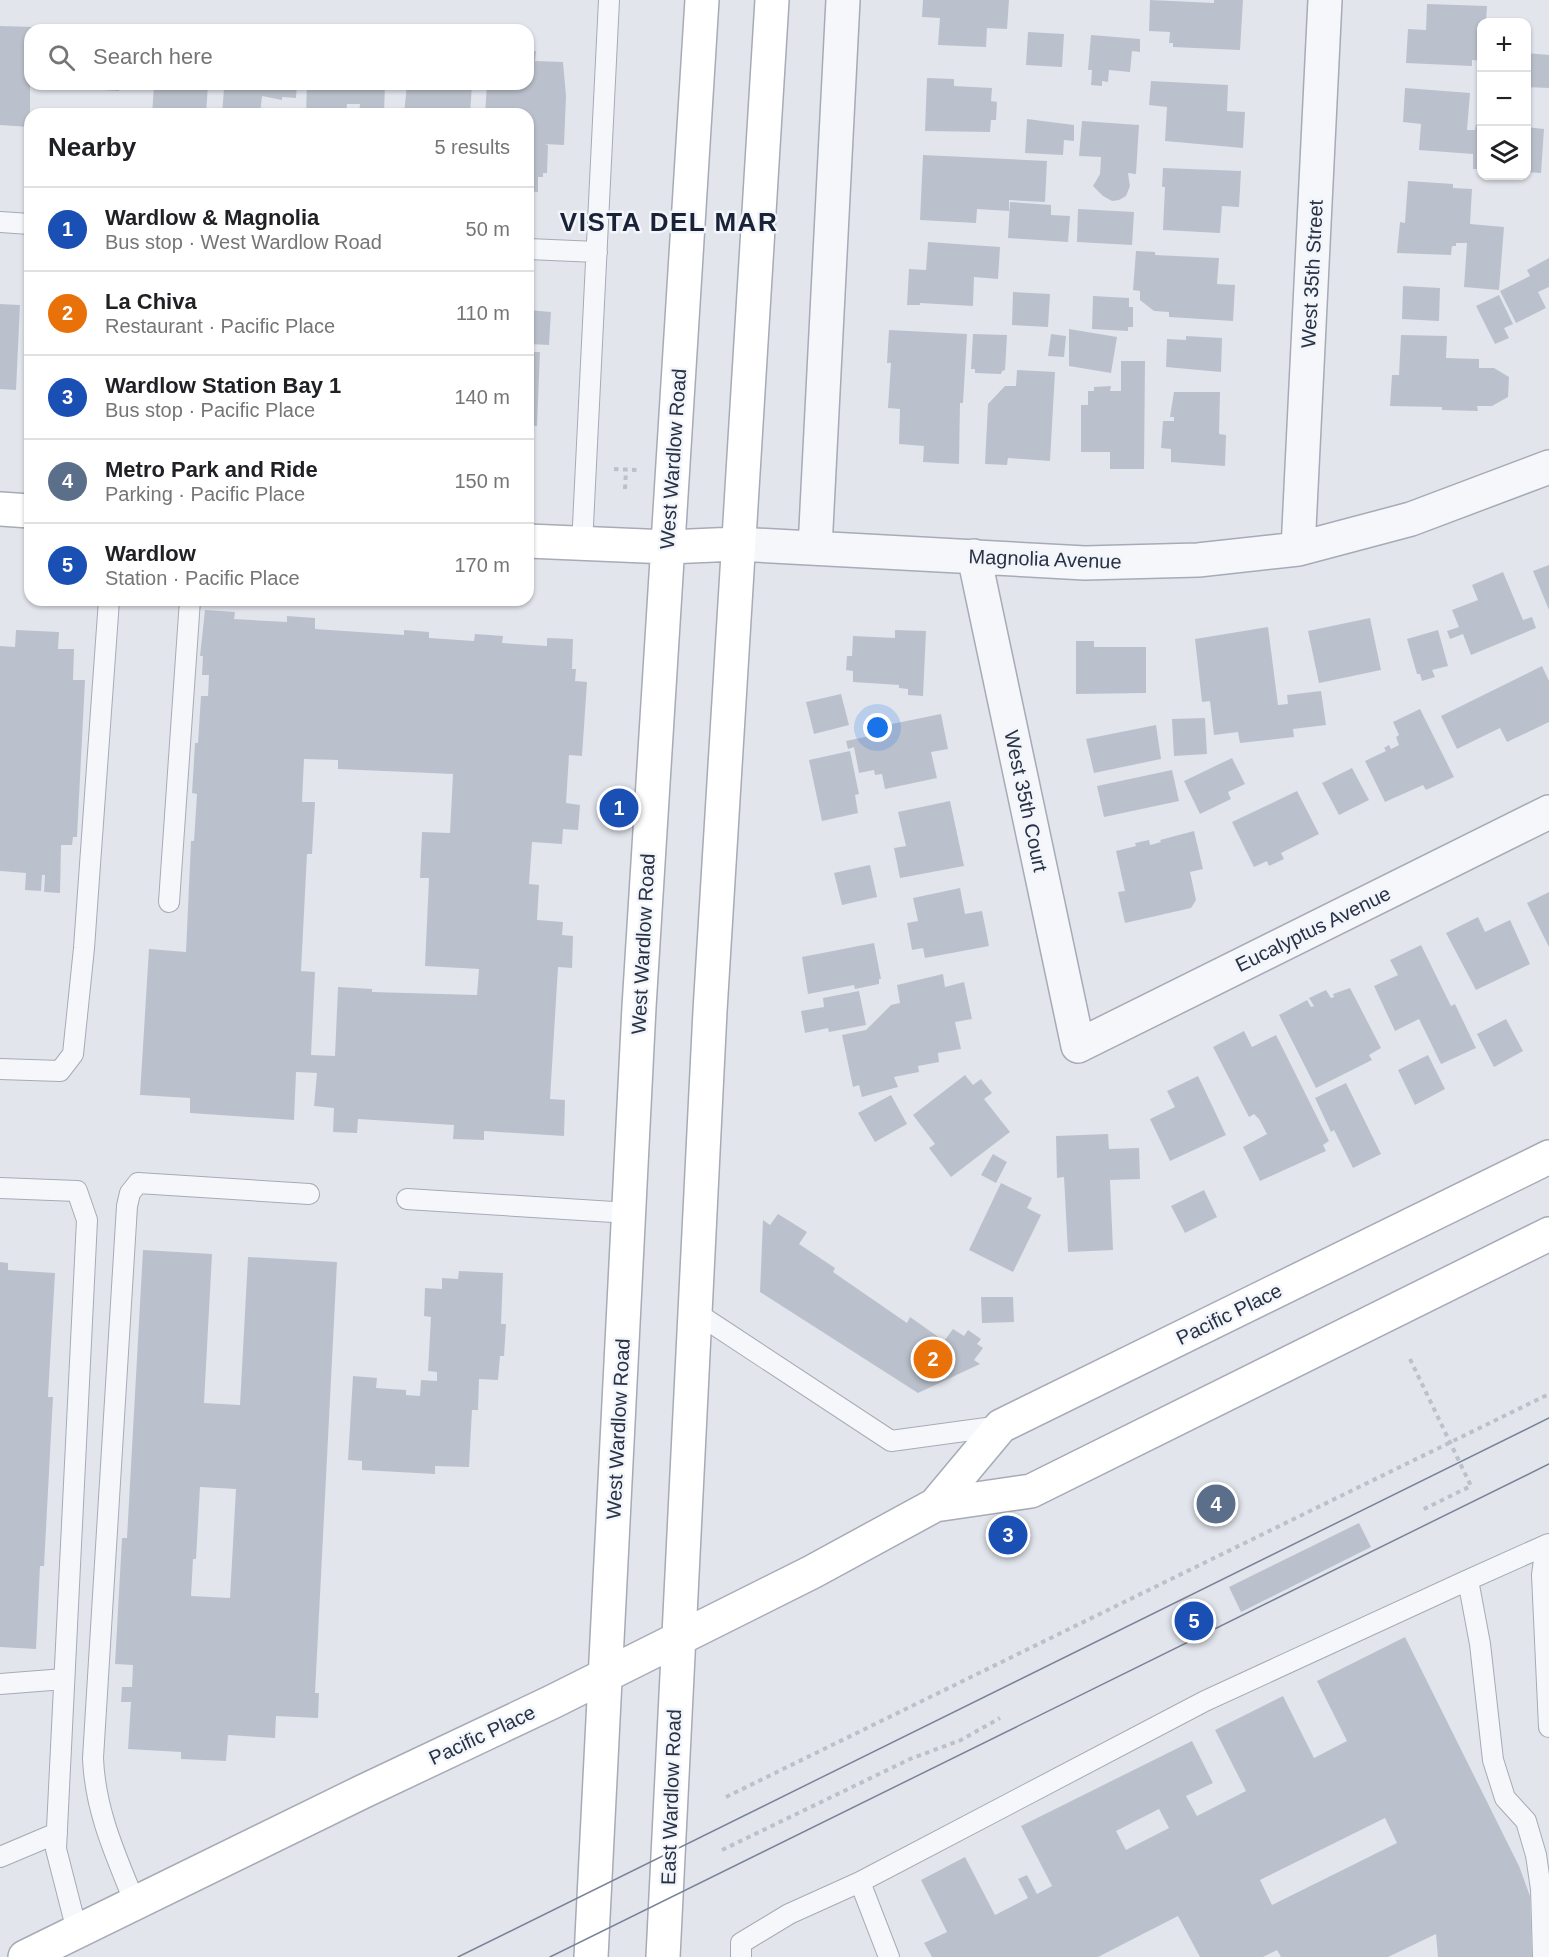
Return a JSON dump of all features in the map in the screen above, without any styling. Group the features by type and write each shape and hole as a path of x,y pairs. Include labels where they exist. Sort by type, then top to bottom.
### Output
{"main road":[{"name":"West Wardlow Road","path":"607,1673 629,1213 702,0"},
{"path":"679,1637 737,544 772,0"},
{"path":"0,509 24,511"},
{"name":"Magnolia Avenue","path":"534,541 668,547 737,544"},
{"name":"Pacific Place","path":"934,1505 1001,1426 1549,1157"},
{"name":"Pacific Place","path":"25,1957 552,1702 812,1572 934,1505 1031,1491 1549,1234"},
{"name":"East Wardlow Road","path":"663,1957 679,1637"},
{"path":"591,1957 607,1673"}],"street":[{"path":"815,548 843,0"},
{"name":"West 35th Street","path":"1298,549 1326,0"},
{"name":"Magnolia Avenue","path":"737,544 1085,563 1175,561 1298,549 1411,519 1549,467"},
{"name":"West 35th Court","path":"974,556 1078,1046"},
{"name":"Eucalyptus Avenue","path":"1078,1046 1549,812"}],"lane":[{"path":"582,545 609,0"},
{"path":"0,222 24,224"},
{"path":"534,249 597,252"},
{"path":"0,1069 60,1071 73,1054 84,948 109,606"},
{"path":"169,902 190,606"},
{"path":"135,1903 104,1827 94,1788 93,1758 126,1206 130,1193 138,1183 309,1194"},
{"path":"0,1188 77,1191 87,1220 56,1849 77,1931"},
{"path":"407,1199 629,1213"},
{"path":"695,1312 891,1441 1001,1426"},
{"path":"741,1957 741,1943 789,1914 860,1882 1205,1701 1548,1544"},
{"path":"1548,1544 1542,1575 1549,1727"},
{"path":"1468,1580 1480,1644 1493,1760 1505,1798 1526,1821 1536,1855 1541,1889 1543,1957"},
{"path":"0,1684 64,1679"},
{"path":"0,1857 57,1833"},
{"path":"860,1882 889,1957"}],"path":[{"path":"613,469 638,470"},
{"path":"625,489 626,470"},
{"path":"1410,1359 1471,1486 1422,1510"},
{"path":"726,1797 1549,1394"},
{"path":"722,1850 910,1759 961,1740 1000,1718"}],"building":[{"path":"923,0 1009,0 1007,29 987,28 986,47 938,45 940,18 922,17"},
{"path":"1150,0 1214,3 1214,0 1243,0 1240,50 1173,47 1173,43 1169,43 1170,32 1149,31"},
{"path":"1427,4 1487,6 1486,18 1477,18 1477,60 1472,60 1472,66 1406,63 1408,29 1426,30"},
{"path":"0,26 24,27 24,90 30,90 30,108 24,108 24,127 0,125"},
{"path":"1028,32 1064,34 1062,67 1026,65"},
{"path":"1091,35 1140,39 1140,52 1132,51 1130,72 1109,70 1108,82 1102,81 1102,86 1091,85 1092,70 1088,70"},
{"path":"534,51 536,51 535,61 563,62 566,96 564,145 545,144 548,145 547,173 543,173 543,177 538,177 538,192 534,192 534,108 485,108 487,90 534,90"},
{"path":"1531,53 1549,55 1549,88 1531,87"},
{"path":"927,78 954,79 954,86 992,88 991,101 997,102 996,120 991,120 990,132 925,131"},
{"path":"1151,81 1228,85 1227,111 1245,112 1243,148 1165,141 1167,107 1149,105"},
{"path":"1405,88 1470,93 1467,130 1475,130 1477,125 1477,169 1473,169 1473,154 1419,150 1421,124 1403,122"},
{"path":"154,90 208,90 206,108 152,108"},
{"path":"224,90 297,90 296,98 282,97 282,100 262,96 261,108 222,108"},
{"path":"307,90 385,90 384,108 360,108 360,104 347,104 347,108 306,108"},
{"path":"406,90 472,90 470,108 405,108"},
{"path":"1027,119 1074,125 1074,141 1064,140 1063,155 1025,153"},
{"path":"1082,121 1139,125 1136,174 1128,173 1130,186 1126,196 1119,200 1112,201 1093,186 1100,174 1101,157 1079,156"},
{"path":"1531,128 1544,129 1541,173 1531,172"},
{"path":"923,155 1047,161 1045,202 1009,200 1009,211 977,209 976,223 920,220"},
{"path":"1163,168 1241,171 1239,207 1222,206 1220,233 1163,230 1165,187 1162,187"},
{"path":"1408,181 1453,184 1453,188 1472,189 1470,224 1504,227 1499,290 1464,287 1467,243 1456,243 1456,246 1452,246 1451,255 1397,253 1400,222 1405,223"},
{"path":"1010,202 1051,205 1051,215 1070,216 1068,242 1008,238"},
{"path":"1078,209 1134,212 1132,245 1077,242"},
{"path":"928,242 1000,247 998,279 974,277 973,306 920,303 920,305 907,305 909,269 926,270"},
{"path":"1136,251 1155,252 1155,255 1219,258 1217,284 1235,285 1233,321 1169,317 1169,312 1154,311 1140,300 1140,291 1133,290"},
{"path":"1549,258 1549,287 1538,292 1546,308 1516,323 1500,291 1530,276 1527,270"},
{"path":"1403,286 1440,288 1439,321 1402,319"},
{"path":"1013,292 1050,294 1048,327 1012,325"},
{"path":"1499,295 1513,324 1504,328 1509,338 1495,344 1476,306"},
{"path":"1093,296 1129,298 1129,307 1133,307 1133,327 1128,327 1128,331 1092,329"},
{"path":"0,304 20,305 16,390 0,389"},
{"path":"534,311 551,312 549,345 534,344"},
{"path":"1069,329 1117,337 1111,373 1069,366"},
{"path":"889,330 967,334 963,403 960,403 959,464 923,462 924,446 899,444 900,409 888,408 891,363 887,363"},
{"path":"973,334 1007,335 1005,370 1001,374 975,373 975,369 971,369"},
{"path":"1051,334 1066,336 1064,357 1048,356"},
{"path":"1401,335 1447,336 1446,358 1479,359 1479,368 1494,368 1509,377 1508,397 1492,406 1477,406 1478,411 1442,410 1442,407 1390,406 1392,375 1399,375"},
{"path":"1186,336 1222,338 1221,372 1166,367 1167,339 1186,340"},
{"path":"534,352 540,352 537,426 534,426"},
{"path":"1121,361 1145,361 1144,469 1110,469 1110,452 1081,452 1081,405 1088,405 1088,391 1094,391 1094,387 1111,386 1110,391 1121,391"},
{"path":"1017,370 1055,372 1050,461 1008,458 1007,465 985,464 988,404 1005,386 1016,386"},
{"path":"1174,392 1220,392 1219,434 1226,435 1225,466 1171,462 1171,449 1161,448 1163,421 1174,421 1174,417 1170,417"},
{"path":"1549,565 1549,610 1533,571"},
{"path":"1503,572 1523,620 1532,617 1536,628 1471,655 1463,634 1450,639 1447,631 1459,627 1452,610 1478,600 1472,585"},
{"path":"205,610 235,612 234,619 287,622 287,616 315,618 315,629 404,635 404,630 429,632 429,638 474,641 475,634 503,636 502,643 547,646 547,638 573,639 572,669 576,669 575,681 587,682 582,756 569,755 566,803 580,805 578,830 563,829 562,844 532,842 529,884 539,885 537,920 563,922 562,935 573,936 572,968 558,967 550,1099 565,1100 564,1136 484,1131 484,1140 453,1139 454,1125 358,1119 357,1133 333,1132 334,1108 314,1106 317,1073 296,1072 294,1120 190,1113 190,1098 140,1095 149,949 186,952 191,841 194,841 197,794 192,793 195,743 198,743 201,696 208,696 209,675 202,675 203,656 200,656","holes":["304,759 338,760 338,769 453,774 450,833 422,832 420,878 429,878 425,966 479,969 477,995 372,992 372,989 338,987 335,1056 311,1055 315,972 301,971 307,854 312,854 315,802 302,802"]},
{"path":"1370,618 1381,670 1319,683 1308,631"},
{"path":"1268,627 1278,705 1288,704 1287,695 1321,691 1326,725 1293,729 1294,737 1240,743 1238,732 1214,735 1210,701 1202,702 1195,639"},
{"path":"16,630 59,632 58,649 74,649 73,680 85,680 77,837 73,837 72,845 61,845 60,893 44,892 45,875 42,875 41,891 25,890 26,873 0,871 0,646 15,647"},
{"path":"895,630 926,631 923,696 908,695 908,689 899,688 899,685 853,682 853,671 846,670 847,656 852,656 853,636 895,638"},
{"path":"1438,630 1448,666 1432,670 1435,677 1422,681 1420,674 1417,674 1407,639"},
{"path":"1076,641 1094,641 1094,647 1146,647 1146,693 1076,694"},
{"path":"1542,666 1549,681 1549,722 1507,742 1500,728 1457,749 1441,716"},
{"path":"841,694 849,725 814,734 806,702"},
{"path":"1420,709 1454,777 1426,790 1423,785 1385,802 1365,761 1386,751 1384,748 1389,745 1391,749 1399,745 1396,737 1399,735 1393,722"},
{"path":"941,714 948,749 931,752 937,778 885,789 882,774 875,775 874,770 859,773 854,747 848,749 846,741 879,734 877,727"},
{"path":"1205,718 1207,754 1174,756 1172,719"},
{"path":"1156,725 1161,759 1094,773 1086,739"},
{"path":"850,751 859,794 855,795 858,813 822,821 809,760"},
{"path":"1232,758 1245,784 1228,792 1231,799 1200,814 1184,781"},
{"path":"1352,768 1369,800 1339,815 1322,783"},
{"path":"1172,770 1179,801 1104,817 1097,786"},
{"path":"1297,791 1319,834 1281,853 1284,859 1269,866 1267,861 1254,867 1232,822"},
{"path":"950,801 964,866 900,878 894,848 906,846 898,812"},
{"path":"1194,831 1203,869 1190,872 1196,900 1191,908 1125,923 1118,892 1125,891 1116,851 1136,846 1135,843 1149,840 1150,845"},
{"path":"870,865 877,897 842,905 834,873"},
{"path":"960,888 965,914 982,911 989,946 925,958 923,948 912,950 907,923 918,921 913,898"},
{"path":"1549,892 1549,947 1527,903"},
{"path":"1478,917 1485,932 1510,920 1530,964 1476,990 1446,933"},
{"path":"874,943 881,979 879,979 879,984 855,989 854,985 808,994 802,957"},
{"path":"1421,945 1451,1006 1455,1004 1476,1048 1441,1064 1419,1019 1395,1031 1374,986 1398,975 1390,960"},
{"path":"943,974 945,987 964,982 972,1019 955,1022 961,1049 938,1053 939,1062 918,1066 919,1072 894,1077 898,1087 862,1097 859,1085 853,1087 842,1035 866,1030 891,1005 900,1003 897,985"},
{"path":"1350,988 1381,1048 1369,1055 1372,1060 1316,1088 1279,1015 1307,1000 1311,1007 1314,1006 1309,998 1326,990 1331,998 1334,997 1333,994"},
{"path":"859,991 866,1025 829,1032 828,1028 805,1033 801,1011 824,1007 823,998"},
{"path":"1506,1019 1523,1051 1494,1067 1477,1034"},
{"path":"1244,1031 1252,1047 1276,1035 1329,1141 1323,1145 1326,1151 1260,1181 1243,1147 1267,1134 1254,1114 1249,1117 1213,1047"},
{"path":"1428,1055 1445,1089 1415,1105 1398,1070"},
{"path":"965,1075 973,1085 981,1079 992,1093 984,1099 1010,1132 951,1177 929,1148 935,1144 913,1115"},
{"path":"1198,1076 1226,1135 1170,1161 1150,1119 1175,1107 1167,1091"},
{"path":"1346,1083 1381,1154 1353,1168 1334,1130 1331,1132 1315,1098"},
{"path":"891,1095 907,1124 875,1142 858,1113"},
{"path":"1108,1134 1109,1149 1139,1148 1140,1179 1110,1180 1113,1250 1068,1252 1064,1177 1057,1178 1056,1136"},
{"path":"993,1154 1007,1162 996,1183 981,1175"},
{"path":"1001,1183 1032,1198 1027,1208 1041,1215 1013,1272 969,1250"},
{"path":"1204,1190 1217,1217 1185,1233 1171,1206"},
{"path":"778,1214 807,1232 799,1244 835,1268 833,1272 907,1323 910,1317 944,1341 953,1329 964,1336 968,1330 981,1339 977,1344 983,1348 974,1360 980,1364 918,1393 760,1292 763,1220 770,1225"},
{"path":"143,1250 212,1254 204,1403 240,1405 248,1257 337,1262 315,1693 319,1693 318,1718 276,1716 275,1738 228,1735 226,1761 181,1759 181,1752 128,1749 131,1702 121,1702 122,1687 132,1687 133,1665 115,1664 122,1538 127,1538","holes":["200,1487 236,1489 230,1598 191,1596 193,1559 196,1559"]},
{"path":"0,1262 8,1263 8,1270 55,1273 48,1397 53,1397 44,1566 40,1566 36,1649 0,1647"},
{"path":"459,1271 503,1273 501,1324 506,1324 504,1356 500,1356 498,1380 479,1379 478,1410 472,1410 469,1467 435,1466 435,1474 362,1470 362,1461 348,1460 353,1376 377,1378 376,1388 406,1390 406,1395 420,1396 421,1380 437,1381 437,1372 428,1371 431,1317 424,1316 425,1288 442,1289 442,1278 458,1279"},
{"path":"981,1297 1013,1297 1014,1322 982,1323"},
{"path":"1359,1523 1371,1547 1241,1612 1229,1587"},
{"path":"1405,1637 1519,1866 1530,1896 1532,1957 1438,1957 1436,1934 1388,1957 1281,1957 1277,1950 1263,1957 1200,1957 1178,1916 1098,1957 932,1957 924,1943 947,1932 921,1880 965,1857 995,1915 1028,1898 1018,1879 1027,1875 1037,1894 1052,1886 1021,1826 1192,1741 1213,1783 1186,1796 1197,1816 1246,1791 1215,1730 1283,1696 1314,1758 1347,1741 1317,1681","holes":["1159,1809 1169,1828 1126,1850 1116,1831","1385,1818 1397,1843 1272,1905 1260,1880"]}],"tram line":[{"path":"458,1957 1549,1418"},
{"path":"550,1957 1549,1464"}],"place":[{"name":"Wardlow & Magnolia","path":"619,808"},
{"name":"La Chiva","path":"933,1359"},
{"name":"Metro Park and Ride","path":"1216,1504"},
{"name":"Wardlow Station Bay 1","path":"1008,1535"},
{"name":"Wardlow","path":"1194,1621"}],"district":[{"name":"VISTA DEL MAR","path":"669,222"}]}
